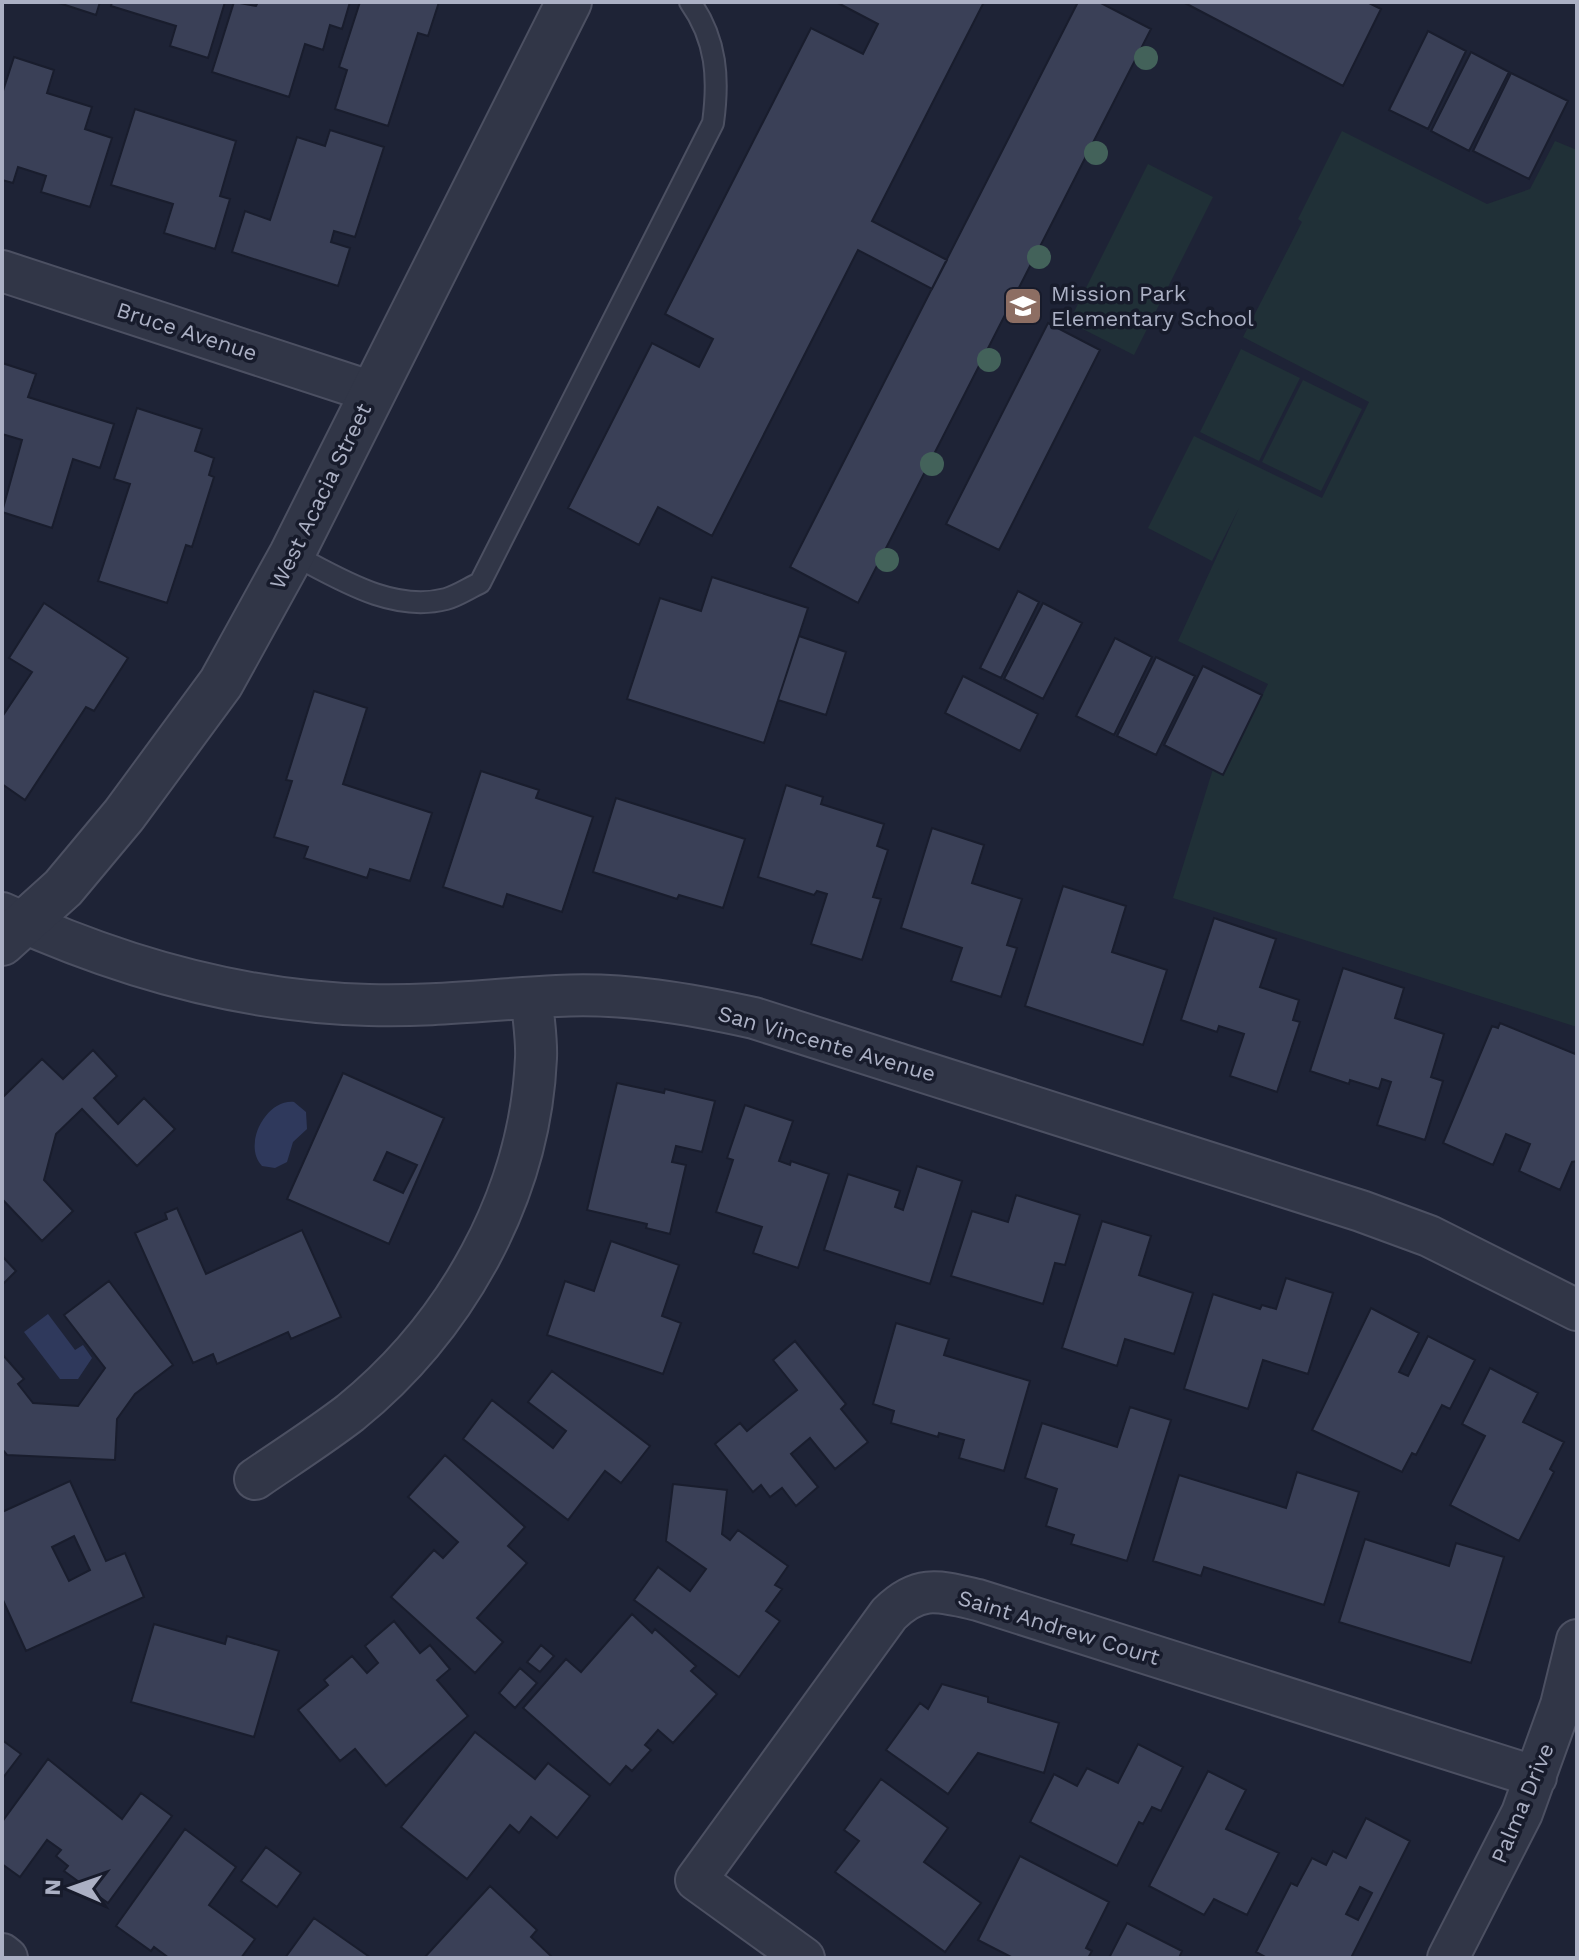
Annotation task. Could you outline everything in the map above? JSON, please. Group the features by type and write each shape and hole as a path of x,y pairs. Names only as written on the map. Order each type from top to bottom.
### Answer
{"street":[{"name":"West Acacia Street","path":"9,926 63,888 173,752 221,683 292,554 569,2"},
{"name":"Bruce Avenue","path":"2,271 372,392"},
{"name":"San Vincente Avenue","path":"9,926 154,970 283,999 370,1005 532,998 640,999 693,1005 767,1022 1361,1211 1429,1236 1577,1310"},
{"path":"255,1479 350,1412 405,1361 460,1296 502,1209 519,1162 536,1057 532,998"},
{"name":"Saint Andrew Court","path":"804,1958 696,1880 889,1614 916,1593 950,1594 978,1600 1536,1777"},
{"name":"Palma Drive","path":"1448,1958 1522,1813 1561,1705 1577,1640"},
{"path":"2,1954 7,1958"}],"lane":[{"path":"292,554 391,599 418,602 446,599 480,583 713,123 718,87 714,54 702,18 690,2"}],"shaded area":[{"path":"1342,131 1487,204 1530,189 1555,141 1577,150 1577,1027 1173,898 1213,769 1224,774 1268,684 1178,641 1239,508 1212,561 1148,528 1194,436 1322,498 1369,402 1243,337 1302,222 1298,219"},
{"path":"1148,164 1213,197 1134,355 1069,322"},
{"path":"1241,349 1300,378 1259,461 1200,432"},
{"path":"1303,380 1362,409 1321,491 1262,462"}],"water":[{"path":"294,1102 306,1112 307,1129 293,1142 287,1162 275,1168 262,1166 256,1157 255,1147 260,1125 274,1108"},
{"path":"48,1314 75,1350 83,1345 92,1358 78,1379 60,1379 24,1332"}],"building":[{"path":"56,2 100,2 96,15"},
{"path":"112,2 225,2 208,58 170,46 176,26 111,6"},
{"path":"234,2 256,6 258,2 350,2 342,29 330,25 323,50 305,44 289,97 212,72"},
{"path":"360,2 439,2 428,36 418,33 388,126 335,109 347,70 339,67"},
{"path":"836,2 984,2 872,221 947,260 932,289 858,250 712,536 658,507 639,545 568,508 652,343 699,367 713,339 665,314 811,28 863,54 878,24"},
{"path":"1078,2 1099,2 1151,29 858,603 790,567"},
{"path":"1183,2 1367,2 1381,9 1343,86"},
{"path":"1428,31 1466,51 1428,129 1389,110"},
{"path":"1471,52 1509,72 1469,151 1431,131"},
{"path":"14,57 54,70 47,93 92,107 85,129 112,138 90,207 41,192 46,176 18,167 13,183 2,180 2,94"},
{"path":"1511,73 1568,101 1529,179 1473,151"},
{"path":"135,109 236,141 220,196 230,199 215,249 164,233 173,204 111,185"},
{"path":"330,130 384,147 355,237 334,231 331,242 350,248 338,286 232,252 245,211 270,220 297,137 325,146"},
{"path":"1048,323 1100,350 999,550 946,524"},
{"path":"2,363 36,374 28,397 114,424 100,468 73,459 52,528 2,512 22,440 2,434"},
{"path":"137,408 202,429 195,451 214,458 209,475 214,477 192,547 186,545 167,603 98,581 130,484 114,479"},
{"path":"712,577 808,608 764,743 627,699 660,598 701,611"},
{"path":"1018,591 1039,602 1001,678 980,668"},
{"path":"44,603 128,658 94,711 86,707 25,800 2,784 2,717 32,672 9,658"},
{"path":"1043,603 1082,623 1043,699 1004,679"},
{"path":"799,636 846,652 826,715 778,700"},
{"path":"1115,638 1152,657 1114,735 1076,716"},
{"path":"1156,657 1195,676 1156,755 1117,736"},
{"path":"1203,666 1262,695 1223,775 1164,745"},
{"path":"963,676 1038,714 1020,751 945,713"},
{"path":"314,691 367,708 343,784 432,813 410,881 370,869 367,878 304,858 308,847 274,837 292,781 286,780"},
{"path":"481,771 539,790 536,798 593,817 562,912 507,894 503,907 443,887"},
{"path":"786,785 823,797 821,804 884,824 877,846 888,850 873,897 881,899 862,960 811,944 827,894 817,891 814,895 758,877"},
{"path":"616,798 745,839 723,908 679,895 677,899 593,872"},
{"path":"932,828 984,845 972,883 1022,899 1007,945 1017,948 1001,997 951,981 962,948 901,928"},
{"path":"1063,886 1126,906 1112,952 1167,970 1143,1045 1025,1006"},
{"path":"1214,918 1276,939 1260,987 1299,1000 1293,1020 1300,1022 1277,1092 1230,1076 1244,1034 1219,1026 1217,1032 1181,1020"},
{"path":"1343,968 1404,988 1395,1018 1444,1034 1431,1077 1443,1081 1425,1140 1377,1125 1391,1082 1382,1079 1379,1089 1350,1080 1349,1084 1310,1071"},
{"path":"1500,1023 1575,1054 1577,1049 1577,1161 1572,1162 1560,1190 1519,1171 1530,1144 1506,1134 1493,1165 1443,1143 1492,1026 1498,1028"},
{"path":"93,1050 117,1076 94,1098 118,1124 144,1098 175,1129 137,1166 82,1109 56,1134 44,1180 73,1211 42,1241 2,1199 2,1098 42,1059 63,1079"},
{"path":"343,1073 444,1118 389,1244 287,1199","holes":["387,1152 417,1165 403,1193 374,1180"]},
{"path":"617,1083 664,1093 665,1089 715,1101 702,1152 676,1146 672,1162 686,1165 670,1234 646,1228 647,1224 587,1210"},
{"path":"745,1105 793,1121 779,1161 790,1165 791,1161 829,1174 798,1268 753,1253 762,1227 716,1212 733,1160 727,1158"},
{"path":"917,1166 962,1181 930,1284 824,1250 848,1174 900,1191 895,1207 903,1210"},
{"path":"1016,1195 1080,1215 1065,1265 1055,1263 1043,1304 951,1276 972,1211 1008,1222"},
{"path":"177,1208 206,1274 302,1230 341,1317 291,1339 288,1332 217,1364 213,1354 193,1363 135,1233 167,1219 165,1213"},
{"path":"1102,1221 1151,1236 1139,1275 1193,1293 1174,1354 1125,1339 1117,1366 1062,1348"},
{"path":"611,1241 679,1265 662,1316 681,1323 663,1374 547,1335 565,1281 594,1291"},
{"path":"2,1256 16,1271 2,1285"},
{"path":"1286,1278 1333,1293 1308,1374 1263,1360 1248,1409 1184,1389 1213,1294 1260,1309 1262,1305 1276,1309"},
{"path":"109,1281 173,1365 135,1394 117,1419 115,1460 7,1455 2,1449 2,1354 24,1379 18,1384 33,1403 78,1406 105,1368 64,1315"},
{"path":"1371,1308 1419,1333 1399,1372 1408,1376 1428,1336 1475,1360 1450,1409 1442,1405 1416,1455 1412,1453 1402,1472 1312,1430"},
{"path":"896,1323 949,1339 944,1355 1030,1381 1004,1471 959,1458 964,1440 939,1433 938,1437 891,1423 894,1411 873,1404"},
{"path":"795,1341 846,1404 841,1409 868,1442 835,1469 810,1438 791,1454 818,1487 796,1506 782,1488 770,1497 761,1485 753,1492 715,1444 740,1423 747,1431 797,1390 773,1360"},
{"path":"1490,1368 1538,1393 1523,1422 1564,1442 1550,1469 1554,1472 1519,1541 1450,1505 1485,1436 1462,1424"},
{"path":"552,1371 650,1446 621,1483 605,1471 568,1520 463,1439 492,1400 553,1448 566,1431 528,1402"},
{"path":"1130,1407 1171,1420 1127,1561 1071,1544 1074,1535 1046,1526 1057,1489 1025,1478 1042,1423 1117,1447"},
{"path":"445,1455 525,1527 508,1546 527,1563 477,1618 503,1642 475,1673 391,1597 434,1550 443,1558 458,1542 408,1497"},
{"path":"1297,1472 1359,1492 1324,1605 1204,1567 1201,1576 1153,1561 1179,1475 1286,1508"},
{"path":"70,1481 106,1561 125,1553 144,1597 26,1651 2,1598 2,1512","holes":["74,1536 90,1570 69,1581 52,1547"]},
{"path":"673,1484 727,1490 722,1534 730,1540 738,1530 788,1566 775,1585 782,1589 766,1611 780,1621 739,1677 634,1600 658,1567 690,1591 706,1569 666,1541"},
{"path":"1365,1539 1449,1566 1456,1543 1504,1557 1471,1663 1339,1622"},
{"path":"632,1614 652,1633 655,1629 696,1666 691,1671 717,1694 673,1743 658,1730 645,1745 651,1750 632,1771 626,1766 610,1785 523,1708 566,1659 581,1672"},
{"path":"394,1621 420,1653 430,1645 450,1669 437,1680 468,1716 386,1786 355,1749 340,1761 298,1710 328,1685 324,1680 352,1656 367,1673 378,1663 365,1646"},
{"path":"154,1624 225,1644 227,1636 279,1651 254,1737 131,1702"},
{"path":"541,1645 554,1656 540,1672 527,1662"},
{"path":"520,1668 537,1683 515,1708 499,1693"},
{"path":"942,1684 988,1697 988,1702 1059,1723 1044,1773 978,1753 948,1794 886,1750 920,1703 928,1709"},
{"path":"475,1732 535,1779 548,1763 590,1796 557,1838 531,1817 519,1833 510,1825 467,1879 401,1827"},
{"path":"2,1740 21,1754 2,1779"},
{"path":"1138,1744 1183,1767 1161,1811 1152,1807 1143,1824 1139,1822 1117,1866 1030,1822 1054,1774 1077,1786 1087,1768 1118,1783"},
{"path":"48,1759 122,1819 141,1793 172,1816 108,1903 64,1871 68,1866 56,1856 61,1850 47,1840 20,1877 2,1864 2,1822"},
{"path":"1208,1771 1246,1790 1226,1829 1279,1853 1247,1915 1214,1899 1204,1915 1149,1886"},
{"path":"881,1779 948,1828 924,1862 981,1903 945,1952 835,1872 859,1841 844,1830"},
{"path":"1366,1818 1410,1841 1351,1958 1267,1958 1256,1952 1291,1883 1297,1886 1312,1858 1326,1865 1333,1851 1346,1858","holes":["1360,1887 1372,1893 1358,1920 1346,1914"]},
{"path":"185,1829 236,1867 209,1905 255,1939 241,1958 169,1958 154,1947 151,1951 116,1926"},
{"path":"266,1847 301,1873 277,1907 241,1881"},
{"path":"1020,1856 1109,1902 1086,1948 1092,1951 1088,1958 1013,1958 978,1940"},
{"path":"490,1886 537,1930 531,1937 553,1958 424,1958"},
{"path":"314,1918 371,1958 285,1958"},
{"path":"1127,1923 1182,1951 1179,1958 1109,1958"}],"place":[{"name":"Mission Park Elementary School","path":"1023,306"}]}
